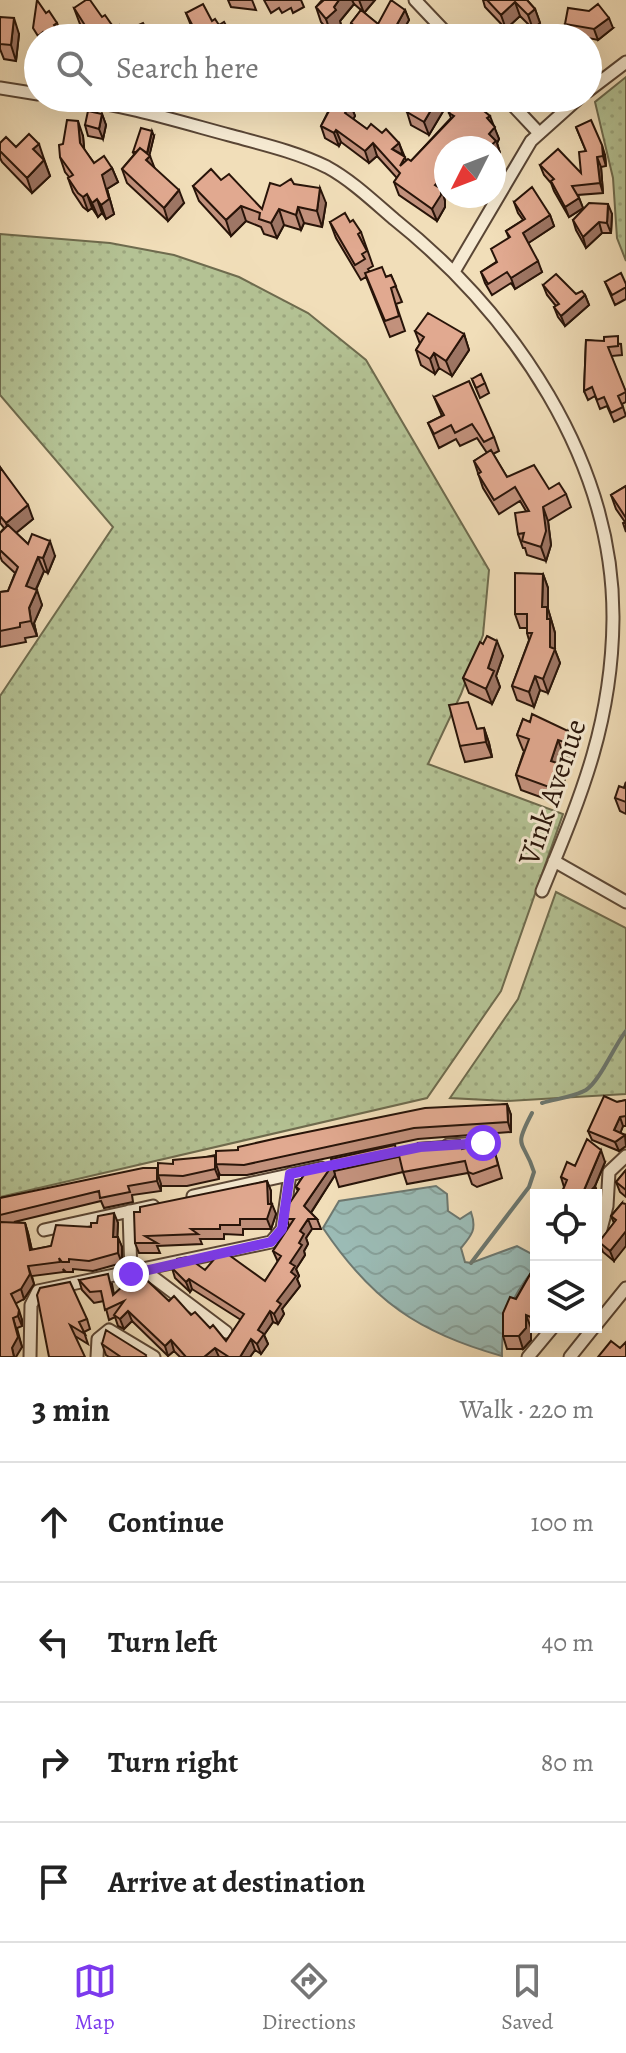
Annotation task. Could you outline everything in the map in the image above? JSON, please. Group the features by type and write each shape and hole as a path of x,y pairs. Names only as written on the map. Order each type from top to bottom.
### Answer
{"street":[{"path":"423,2 440,24"},
{"path":"602,80 626,62"},
{"path":"0,88 24,92"},
{"name":"Vink Avenue","path":"144,112 328,168 455,270 517,345 578,454 598,514 613,616 602,730 542,891"},
{"path":"519,112 538,132"},
{"path":"455,270 538,132 562,112"},
{"path":"554,861 626,902"},
{"path":"432,1146 483,1143"},
{"path":"602,1225 607,1206 609,1172 626,1156"},
{"path":"44,1230 333,1165"},
{"path":"30,1357 31,1305 38,1291 131,1274 271,1242 282,1229 290,1174"},
{"path":"129,1211 131,1274"},
{"path":"145,1271 226,1332"},
{"path":"602,1317 626,1288"},
{"path":"97,1357 98,1339 109,1330 154,1357"},
{"path":"528,1357 548,1333"},
{"path":"570,1357 589,1333"}],"green space":[{"path":"626,77 626,261 617,238 613,178 597,112 602,112 602,96"},
{"path":"0,234 110,243 174,255 239,277 308,313 366,360 489,570 483,635 461,694 428,764 563,814 501,991 427,1098 0,1197 0,696 113,527 0,395"},
{"path":"556,892 626,928 626,1094 506,1101 450,1098 518,999"}],"water":[{"path":"436,1186 447,1194 448,1211 460,1219 471,1212 474,1223 472,1232 461,1248 465,1262 471,1263 517,1246 530,1253 530,1274 513,1300 506,1320 502,1356 446,1337 422,1325 379,1295 341,1254 323,1228 339,1201"}],"building":[{"path":"37,0 57,23 34,24"},
{"path":"90,0 111,24 84,24 74,8"},
{"path":"324,0 339,0 334,7 336,10 326,19 316,7"},
{"path":"391,0 405,10 397,24 378,24"},
{"path":"487,0 527,0 535,9 528,15 515,2 501,15"},
{"path":"203,4 212,21 215,19 218,24 192,24 186,13"},
{"path":"598,4 609,18 601,24 565,24 568,8 589,11"},
{"path":"361,10 378,24 351,23"},
{"path":"0,17 14,18 11,45 0,44"},
{"path":"88,112 102,114 99,129 85,125"},
{"path":"328,112 346,112 367,129 371,124 382,133 386,129 399,143 392,149 405,157 400,166 408,159 411,161 434,137 432,209 394,182 400,173 373,143 365,151 336,130 334,133 321,126"},
{"path":"407,112 430,112 424,122"},
{"path":"450,112 485,112 495,127 489,134 491,136 435,136 454,116"},
{"path":"67,120 78,121 80,143 94,163 104,156 112,168 102,175 109,199 101,205 97,199 92,203 87,194 83,197 78,193 68,178 73,175 60,157 59,145 63,144"},
{"path":"591,120 602,145 603,156 597,157 600,183 572,186 579,198 565,207 551,181 554,179 540,165 558,149 581,173 579,152 586,151 576,127"},
{"path":"141,128 152,131 147,153 140,148 133,152"},
{"path":"29,134 39,144 33,149 44,160 27,178 0,151 0,143 6,137 16,147"},
{"path":"140,148 150,156 146,160 179,190 164,208 122,169"},
{"path":"211,169 221,180 229,174 262,209 270,183 280,186 291,179 294,184 320,188 317,211 298,207 296,215 279,209 271,223 259,219 260,213 241,206 226,220 193,186"},
{"path":"532,187 550,215 523,233 538,261 511,278 507,272 488,284 481,272 497,262 491,249 510,237 506,231 525,219 514,202"},
{"path":"589,203 608,204 607,223 599,222 583,237 573,220"},
{"path":"345,213 361,232 358,234 367,251 362,254 365,259 355,265 330,222"},
{"path":"382,267 386,277 391,275 396,286 391,288 399,316 385,321 365,273"},
{"path":"621,273 626,287 612,295 605,282"},
{"path":"556,274 576,294 582,291 585,295 561,316 554,307 559,304 543,285"},
{"path":"428,313 464,334 446,361 434,353 430,359 416,350 424,337 415,331"},
{"path":"618,336 618,346 608,347 626,392 618,396 623,407 611,413 604,397 597,400 592,387 584,391 586,340 604,341 604,337"},
{"path":"481,374 485,383 476,388 472,379"},
{"path":"469,381 494,437 484,442 472,424 455,433 451,425 434,434 428,423 444,415 434,397"},
{"path":"491,450 507,477 534,465 549,489 559,483 566,494 543,507 546,531 541,547 522,541 524,533 518,534 515,513 529,511 515,487 494,500 478,474 481,472 474,461"},
{"path":"0,467 28,505 6,523 0,516"},
{"path":"626,486 626,518 611,495"},
{"path":"8,525 28,544 32,534 50,541 43,558 38,557 26,586 37,590 29,608 31,621 0,631 0,592 8,591 18,567 0,550 0,533"},
{"path":"515,573 543,574 542,607 547,607 550,647 555,649 543,679 535,676 529,692 512,686 532,633 527,633 527,614 515,614"},
{"path":"487,636 497,641 488,668 494,671 486,689 463,678 480,642 483,644"},
{"path":"468,702 477,729 484,728 486,742 460,746 449,705"},
{"path":"532,714 568,731 564,742 558,740 551,761 560,764 549,787 516,775 529,739 517,735 523,719 530,722"},
{"path":"626,782 626,802 615,798 619,786 624,788"},
{"path":"604,1096 617,1102 626,1100 626,1116 620,1117 614,1130 625,1135 615,1142 588,1131"},
{"path":"507,1104 508,1122 414,1128 244,1165 216,1164 216,1151 238,1150 238,1147 278,1138 425,1108"},
{"path":"587,1139 601,1150 585,1189 563,1189 567,1180 561,1177 567,1162 575,1166"},
{"path":"460,1140 462,1149 474,1146 476,1153 494,1149 498,1165 473,1174 468,1172 465,1161 403,1172 398,1151 419,1146 418,1143"},
{"path":"395,1145 398,1157 334,1171 331,1159"},
{"path":"215,1156 215,1169 183,1176 158,1175 158,1163 173,1164 173,1160"},
{"path":"333,1164 304,1206 317,1219 308,1219 300,1231 304,1234 299,1243 302,1245 290,1263 295,1266 291,1272 296,1276 277,1301 281,1304 274,1314 270,1311 258,1330 264,1334 257,1344 251,1339 240,1357 229,1357 215,1348 204,1357 186,1357 171,1340 165,1346 128,1311 120,1319 114,1315 124,1301 105,1310 101,1291 90,1292 79,1280 108,1274 113,1295 138,1272 169,1301 174,1296 191,1315 195,1312 210,1328 213,1325 226,1341 244,1314 189,1279 186,1282 172,1268 177,1259 187,1257 205,1270 222,1250 265,1281 281,1256 273,1251 294,1219 287,1219 289,1204 299,1189 296,1187 308,1169"},
{"path":"143,1168 157,1168 157,1181 128,1186 130,1192 100,1198 99,1191 0,1215 0,1198"},
{"path":"626,1170 626,1190 616,1182"},
{"path":"267,1181 268,1204 272,1204 267,1219 240,1219 240,1225 220,1225 220,1229 191,1229 198,1234 145,1236 157,1243 135,1243 134,1212 140,1212 140,1207"},
{"path":"622,1203 626,1204 626,1231 610,1251 602,1244 602,1238 616,1220 611,1216"},
{"path":"114,1213 113,1237 118,1237 118,1253 89,1261 69,1259 69,1262 62,1262 59,1258 60,1262 28,1266 30,1274 21,1289 11,1294 19,1310 18,1316 13,1318 18,1337 12,1348 14,1357 0,1357 0,1222 25,1223 30,1250 51,1246 56,1225 91,1227 91,1223 97,1223 98,1216"},
{"path":"530,1274 530,1317 526,1315 526,1328 519,1336 503,1336 503,1313 510,1297 516,1299"},
{"path":"70,1282 87,1319 79,1322 85,1334 70,1325 85,1357 49,1357 37,1295 40,1288"},
{"path":"106,1330 145,1357 121,1357 102,1344"},
{"path":"611,1341 620,1348 626,1342 626,1357 598,1357"}],"waterway":[{"path":"542,1103 586,1090 626,1031"},
{"path":"471,1263 529,1187 534,1172 521,1140 532,1113"}],"route":[{"path":"131,1274 271,1242 282,1229 290,1174 420,1147 483,1143"}]}
